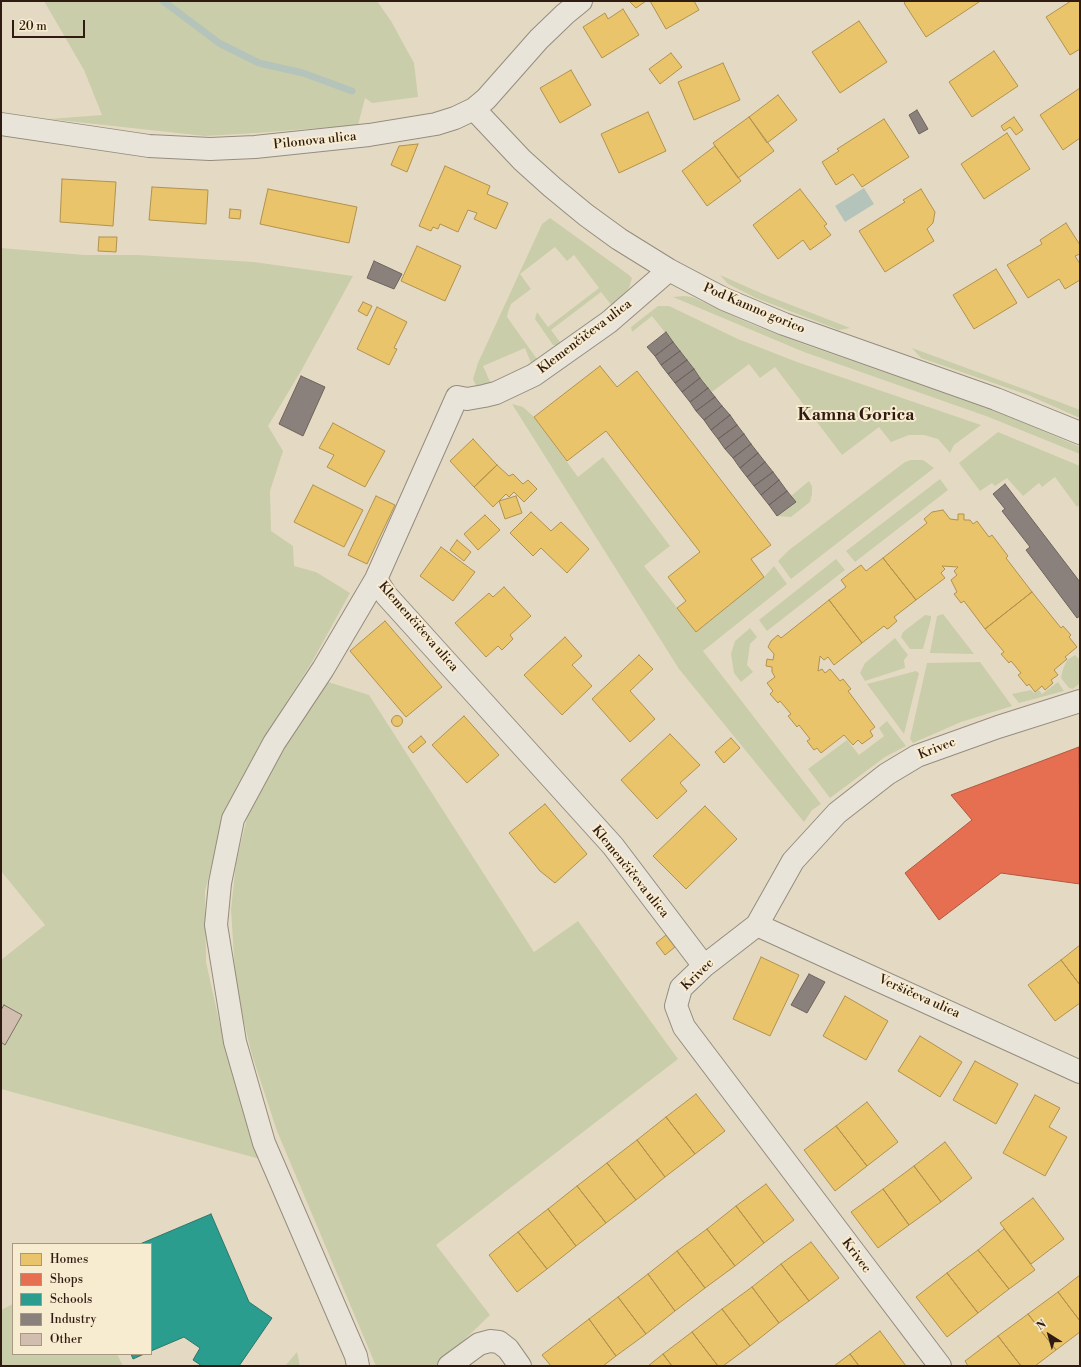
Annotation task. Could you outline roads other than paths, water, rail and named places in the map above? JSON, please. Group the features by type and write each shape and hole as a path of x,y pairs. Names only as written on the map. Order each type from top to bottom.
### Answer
{"street":[{"name":"Pilonova ulica","path":"1,124 149,146 210,149 255,147 369,136 436,124 455,118 474,109 486,99 539,39 581,1"},
{"name":"Pod Kamno gorico","path":"474,109 517,155 552,187 619,239 724,300 784,324 996,398 1055,421 1080,433"},
{"name":"Klemenčičeva ulica","path":"670,270 609,322 534,375 484,396 467,399 457,397 376,579 386,595 613,846 704,966"},
{"path":"358,1366 353,1349 264,1143 235,1042 216,925 220,883 233,819 274,743 323,669 376,579"},
{"name":"Krivec","path":"940,1366 684,1027 676,1006 681,988 704,966 757,925 793,861 837,813 887,774 917,756 998,727 1080,701"},
{"name":"Veršičeva ulica","path":"757,925 1080,1072"},
{"path":"449,1366 479,1344 490,1341 499,1342 508,1349 520,1366"}],"waterway":[{"path":"163,1 219,43 259,63 303,73 352,91"}],"district":[{"name":"Kamna Gorica","path":"856,416"}]}
